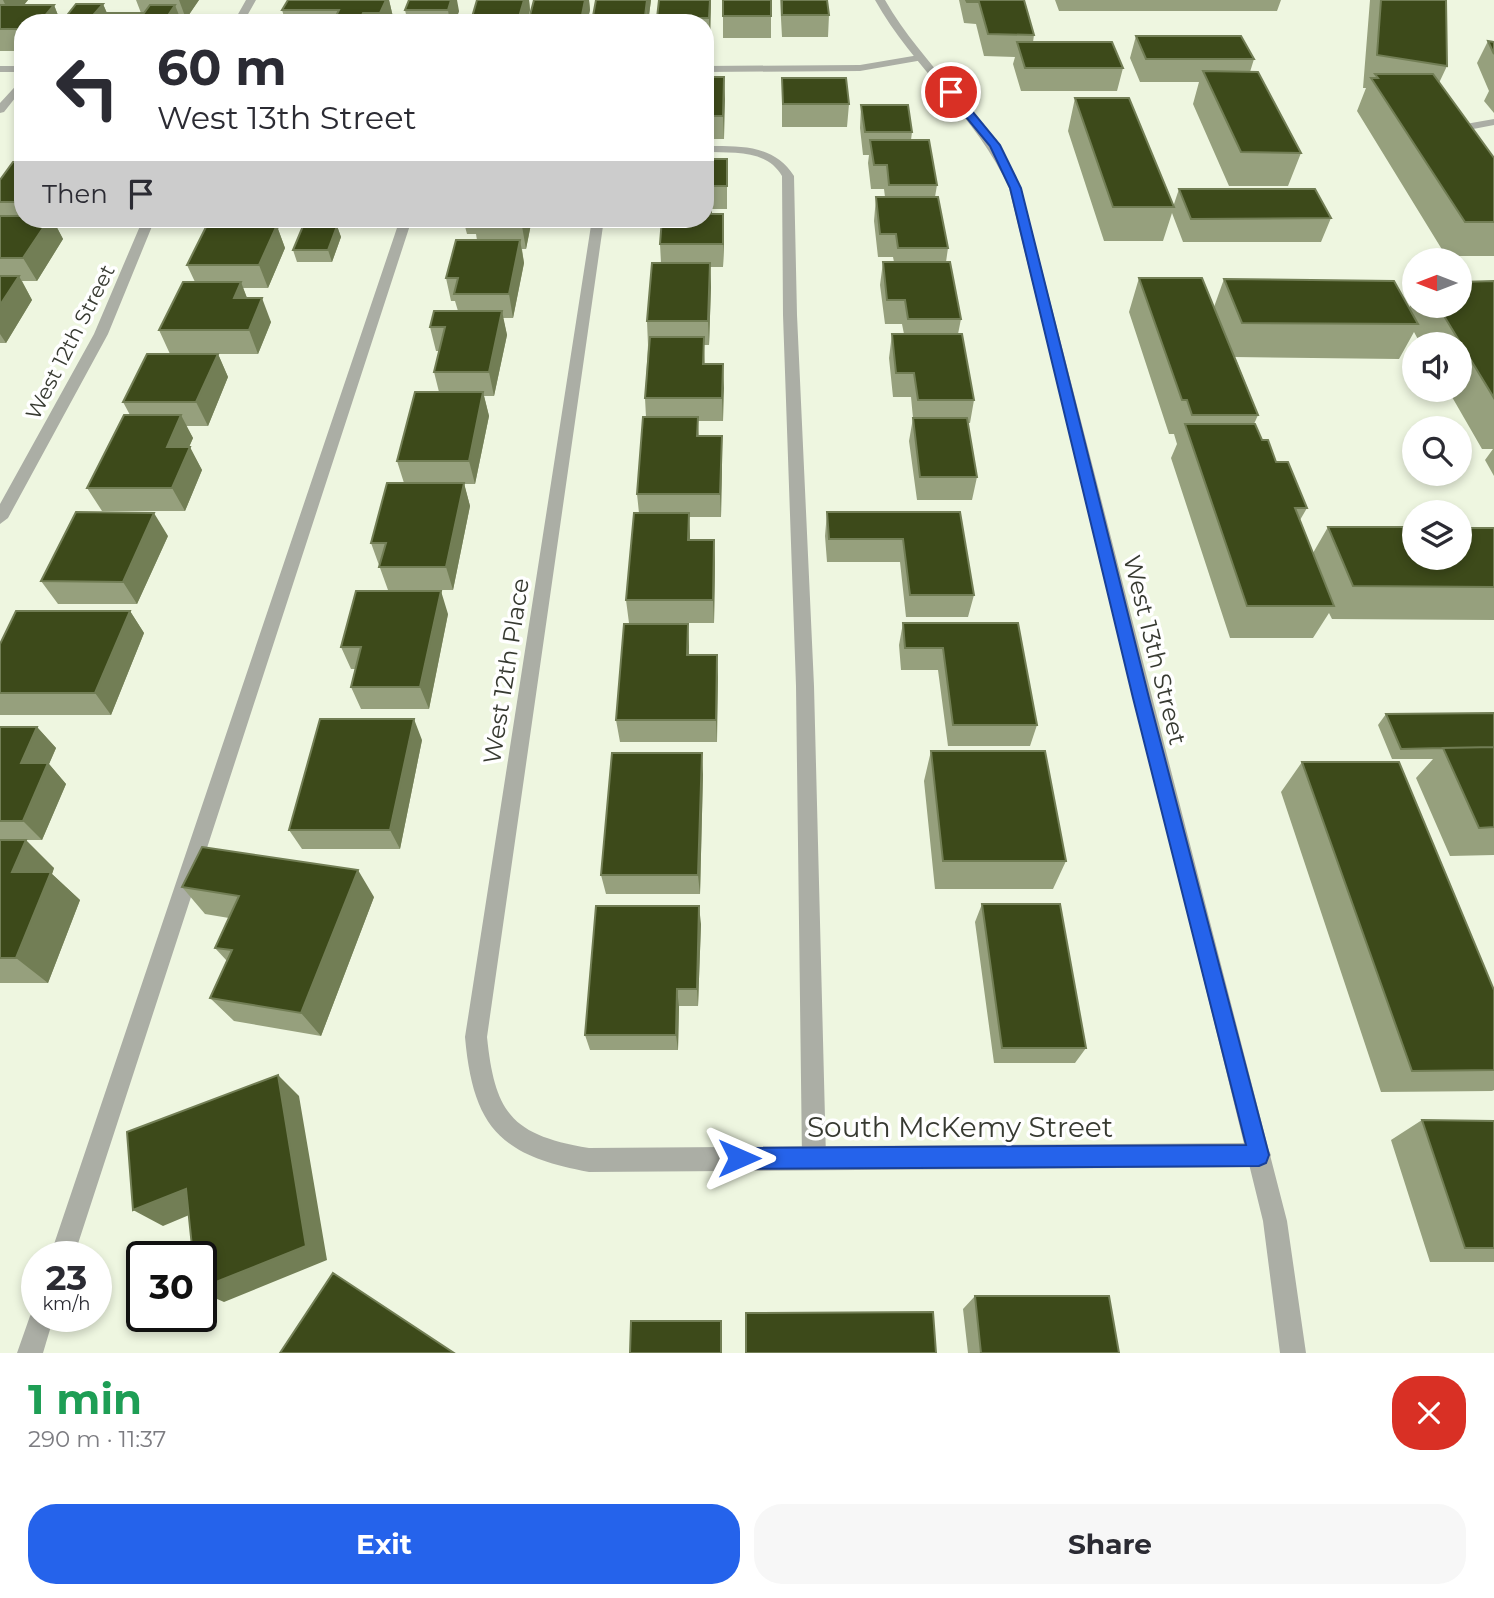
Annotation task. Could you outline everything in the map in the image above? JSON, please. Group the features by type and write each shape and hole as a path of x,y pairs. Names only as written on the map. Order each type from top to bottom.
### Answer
{"street":[{"name":"West 13th Street","path":"880,0 899,34 985,130 1003,159 1015,188 1141,698 1275,1221 1293,1353"},
{"path":"714,69 844,69 919,58"},
{"path":"0,110 14,92"},
{"path":"1472,152 1461,134 1464,127 1494,122"},
{"path":"714,149 751,151 769,155 784,165 789,176 790,315 805,687 814,1158"},
{"name":"West 12th Street","path":"0,517 109,322 131,274 146,228"},
{"path":"67,1241 403,228"},
{"name":"West 12th Place","path":"502,1126 486,1098 477,1067 476,1037 597,228"},
{"name":"South McKemy Street","path":"502,1126 526,1144 558,1156 589,1160 1259,1155"},
{"path":"30,1353 37,1332"}],"building":[{"path":"288,0 386,0 380,13 337,14 339,10 282,10"},
{"path":"409,0 451,0 448,10 405,10"},
{"path":"477,0 524,0 520,14 473,14"},
{"path":"534,0 585,0 582,14 530,14"},
{"path":"596,0 647,0 645,14 593,14"},
{"path":"659,0 710,0 709,14 657,14"},
{"path":"723,0 771,0 771,16 723,16"},
{"path":"782,0 827,0 829,15 782,15"},
{"path":"966,0 1024,0 1034,35 988,34 979,2"},
{"path":"1381,0 1446,0 1447,66 1377,55"},
{"path":"76,4 103,4 95,13 144,13 150,5 175,5 169,14 68,14"},
{"path":"0,5 54,5 46,14 14,14 14,29 0,29"},
{"path":"1136,36 1241,36 1254,59 1146,59"},
{"path":"1488,41 1494,42 1494,54"},
{"path":"1017,42 1112,42 1123,68 1025,68"},
{"path":"1203,71 1258,72 1301,153 1241,152"},
{"path":"1375,74 1433,74 1494,158 1494,222 1465,222 1371,78 1378,78"},
{"path":"714,77 724,77 723,116 714,116"},
{"path":"782,78 846,78 849,104 783,104"},
{"path":"1075,98 1129,98 1174,207 1113,207"},
{"path":"861,105 908,105 912,132 865,132"},
{"path":"870,140 929,140 937,185 889,185 887,165 874,165"},
{"path":"714,159 727,159 727,186 714,186"},
{"path":"14,162 14,202 0,202 0,180"},
{"path":"1179,189 1315,189 1331,218 1191,219"},
{"path":"876,197 938,197 948,248 898,248 896,234 880,234"},
{"path":"714,214 723,214 723,244 660,244 661,228 714,228"},
{"path":"0,216 14,216 14,228 43,228 23,258 0,258"},
{"path":"206,228 276,228 259,265 187,265"},
{"path":"302,228 336,228 328,250 293,250"},
{"path":"456,240 520,240 509,294 454,294 458,278 446,278"},
{"path":"883,262 950,262 961,319 908,319 905,300 887,300"},
{"path":"652,263 710,263 708,321 647,321"},
{"path":"0,276 19,276 0,305"},
{"path":"1139,278 1202,278 1258,415 1192,415 1187,400 1182,400"},
{"path":"1224,279 1394,281 1402,295 1402,318 1415,318 1418,324 1242,323"},
{"path":"1494,281 1494,398 1472,362 1472,332 1454,332 1445,318 1472,318 1472,282"},
{"path":"183,282 241,282 234,298 262,298 249,330 159,330"},
{"path":"434,311 502,311 489,372 434,372 445,327 430,327"},
{"path":"892,334 962,334 974,400 918,400 914,373 896,373"},
{"path":"650,337 704,337 703,364 723,364 722,398 645,398"},
{"path":"147,354 218,354 196,402 123,402"},
{"path":"415,392 483,392 469,461 397,461"},
{"path":"124,415 181,415 167,447 190,447 172,488 87,488"},
{"path":"643,417 698,417 697,436 722,436 720,494 637,494"},
{"path":"913,418 967,418 977,477 920,477"},
{"path":"1185,424 1255,424 1262,440 1268,440 1276,462 1288,462 1307,508 1295,508 1334,606 1247,606"},
{"path":"387,483 464,483 446,567 379,567 386,543 371,543"},
{"path":"76,512 154,513 123,582 41,581"},
{"path":"827,512 960,512 974,595 910,595 903,539 829,539"},
{"path":"634,513 689,513 688,540 714,540 713,600 626,600"},
{"path":"1328,527 1402,527 1402,570 1472,570 1472,528 1494,528 1494,587 1353,586"},
{"path":"356,591 441,591 420,687 351,687 361,647 341,647"},
{"path":"16,611 130,611 95,693 0,693 0,644"},
{"path":"903,623 1018,623 1037,725 953,725 943,648 905,648"},
{"path":"624,624 688,624 687,655 717,655 716,720 616,720"},
{"path":"1494,713 1494,747 1401,749 1386,714"},
{"path":"320,719 414,719 390,830 289,830"},
{"path":"0,727 37,727 21,763 48,763 23,821 0,821"},
{"path":"1494,747 1494,827 1479,828 1443,748"},
{"path":"931,751 1045,751 1066,861 943,861"},
{"path":"612,753 702,753 698,875 601,875"},
{"path":"1302,762 1399,762 1494,990 1494,1070 1412,1071"},
{"path":"0,840 26,840 12,872 51,872 16,958 0,958"},
{"path":"202,847 358,870 301,1013 210,998 232,950 215,948 239,896 182,887"},
{"path":"982,904 1060,904 1086,1048 1002,1048"},
{"path":"596,906 699,906 697,989 677,989 676,1035 585,1035"},
{"path":"278,1075 306,1246 217,1282 217,1241 191,1241 186,1189 133,1210 127,1132"},
{"path":"1422,1120 1494,1121 1494,1248 1465,1248"},
{"path":"333,1273 454,1353 280,1353"},
{"path":"975,1296 1109,1296 1119,1353 981,1353"},
{"path":"933,1312 936,1353 746,1353 746,1313"},
{"path":"631,1321 721,1321 721,1353 630,1353"}],"route":[{"path":"739,1158 1259,1155 1141,698 1015,188 995,145 969,110 951,92"}]}
